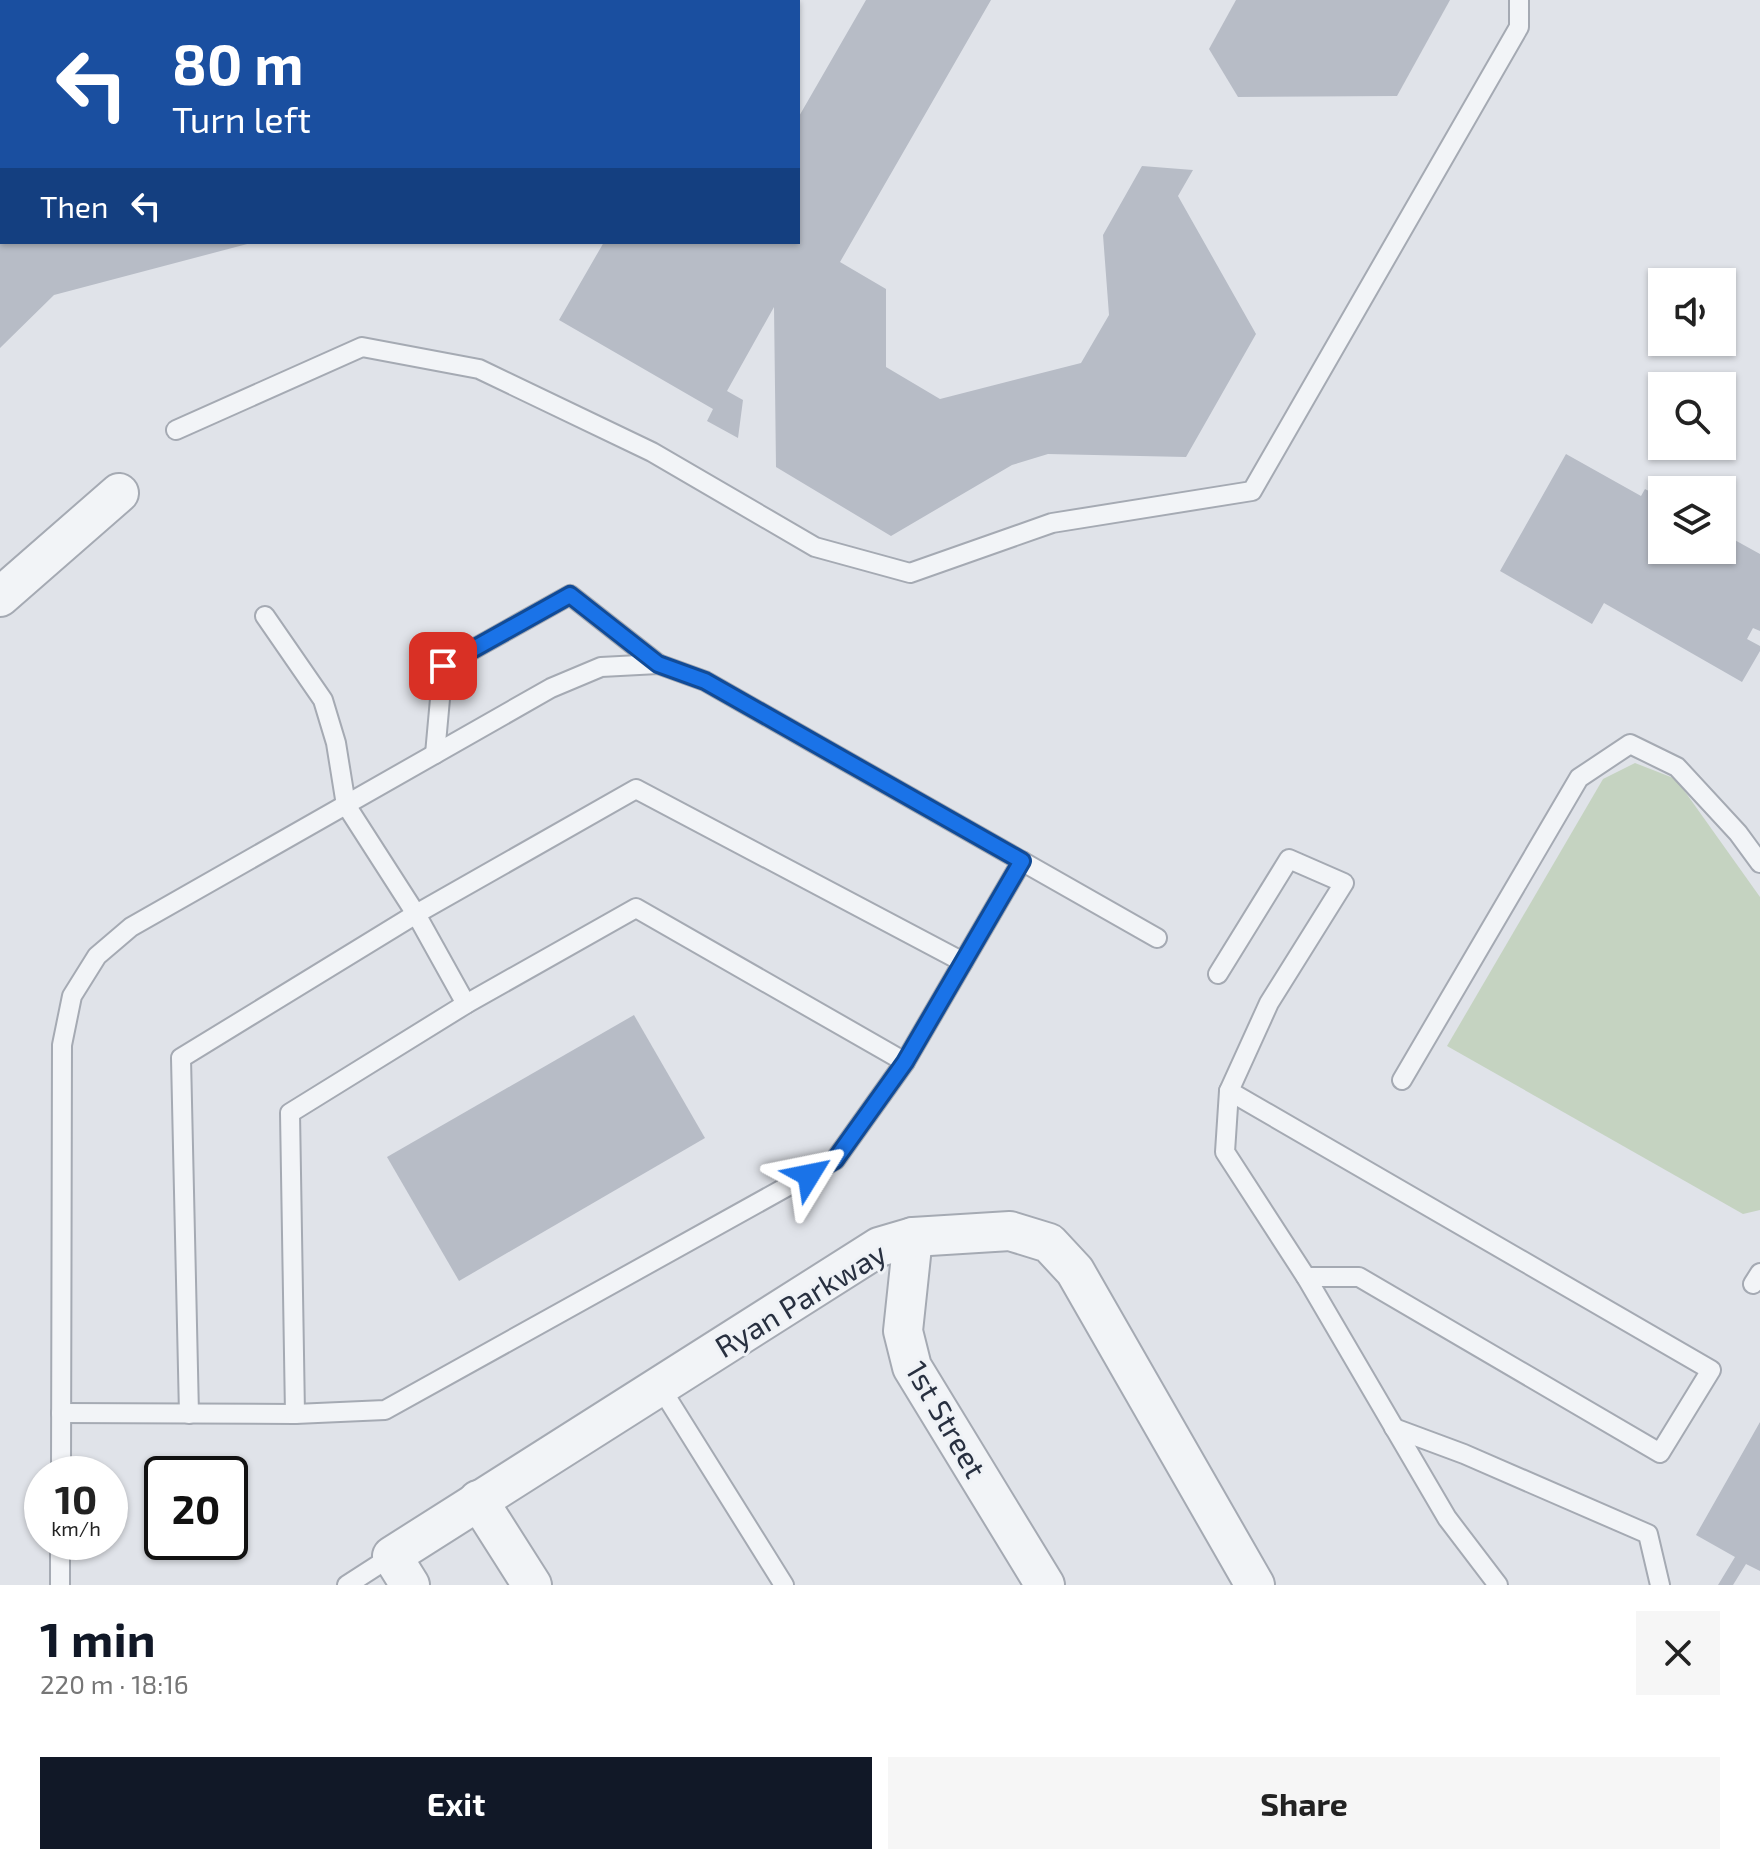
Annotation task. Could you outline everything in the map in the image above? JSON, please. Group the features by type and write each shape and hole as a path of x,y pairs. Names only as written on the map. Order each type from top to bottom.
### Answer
{"street":[{"path":"0,597 119,493"},
{"name":"Ryan Parkway","path":"401,1570 478,1500 879,1247 913,1237 1010,1231 1049,1243 1075,1271 1255,1585"},
{"name":"1st Street","path":"913,1237 903,1331 912,1367 1045,1585"},
{"path":"478,1500 532,1585"}],"lane":[{"path":"176,430 362,347 479,369 652,452 815,547 910,573 1052,523 1252,491 1519,27 1519,0"},
{"path":"435,754 443,666 570,595 658,664 705,681 1157,938"},
{"path":"265,616 323,700 336,743 346,805 416,914 466,1004"},
{"path":"61,1456 62,1045 72,996 97,956 131,927 551,688 601,667 658,664"},
{"path":"1402,1080 1579,778 1630,744 1677,767 1738,833 1760,863"},
{"path":"189,1414 181,1058 416,914 636,789 963,962"},
{"path":"1218,974 1289,859 1344,883 1269,1003 1229,1091 1225,1152 1306,1277 1447,1518 1498,1585"},
{"path":"61,1413 295,1414 385,1410 835,1160 905,1062 1022,861"},
{"path":"295,1414 290,1113 466,1004 636,908 905,1062"},
{"path":"1229,1091 1711,1370 1660,1453 1359,1277 1306,1277"},
{"path":"659,1385 784,1585"},
{"path":"1394,1428 1464,1454 1648,1534 1660,1585"},
{"path":"60,1560 60,1585"},
{"path":"347,1585 401,1570"}],"green space":[{"path":"1635,763 1676,779 1760,897 1760,1210 1743,1214 1447,1046 1603,779"}],"building":[{"path":"866,0 991,0 840,262 886,289 886,367 940,399 1081,363 1109,315 1103,235 1142,166 1193,170 1178,196 1256,334 1186,457 1048,454 1012,465 891,536 776,467 774,307 727,391 743,400 738,438 707,421 713,409 559,320 603,244 800,244 800,115"},
{"path":"1236,0 1450,0 1397,96 1238,97 1209,49"},
{"path":"0,244 247,244 54,295 0,348"},
{"path":"1566,454 1641,496 1645,489 1648,491 1648,564 1736,564 1736,541 1760,554 1760,631 1753,628 1747,639 1760,646 1760,651 1742,682 1604,603 1592,624 1500,571"},
{"path":"634,1015 705,1138 459,1281 387,1157"},
{"path":"1760,1422 1760,1571 1746,1564 1733,1585 1718,1585 1735,1557 1696,1535"}],"route":[{"path":"443,666 570,595 658,664 705,681 1022,861 905,1062 835,1160 809,1175"}]}
